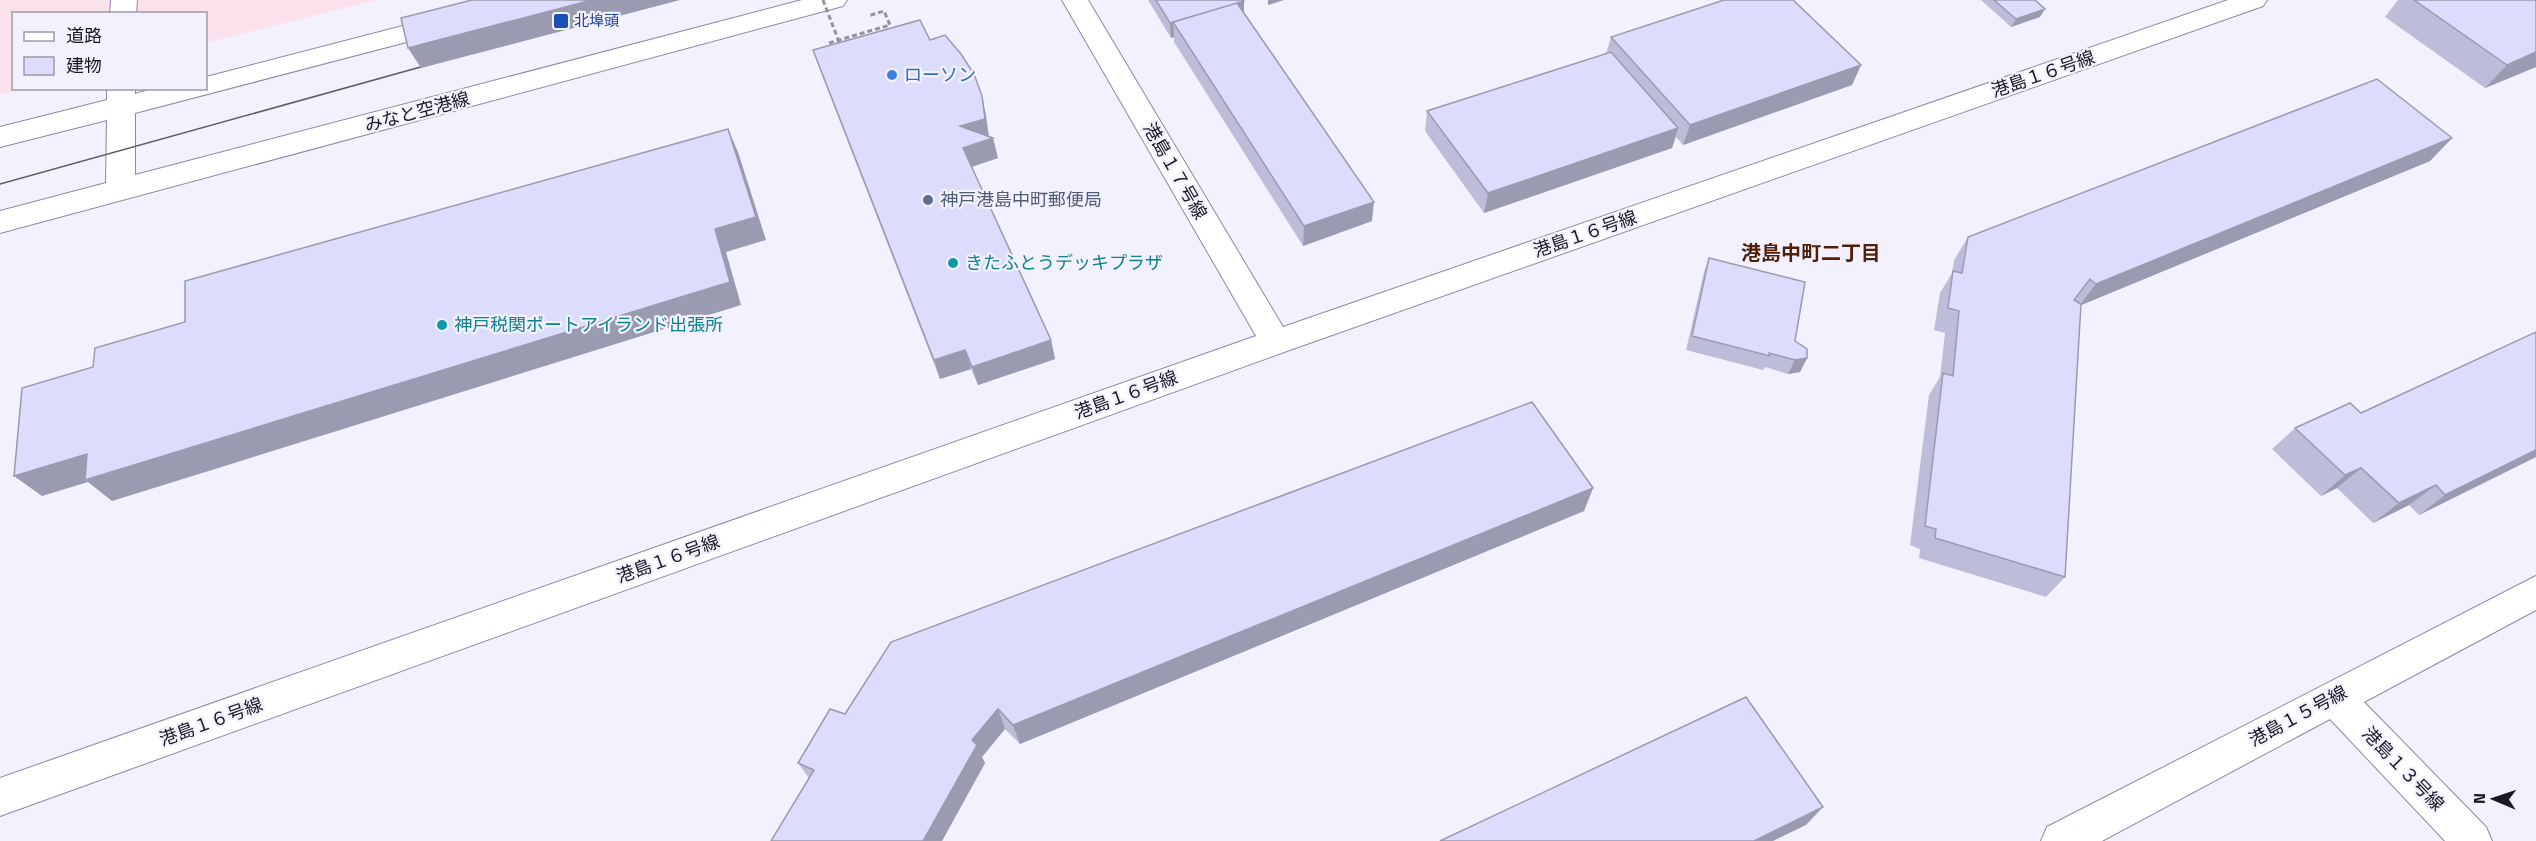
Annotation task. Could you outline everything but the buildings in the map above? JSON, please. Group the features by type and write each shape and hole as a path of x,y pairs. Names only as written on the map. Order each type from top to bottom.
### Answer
{"street":[{"path":"207,86 535,0"},
{"name":"みなと空港線","path":"0,222 834,0"},
{"name":"港島１７号線","path":"1075,0 1276,342"},
{"name":"港島１６号線","path":"0,797 1276,342 2254,0"},
{"path":"0,136 121,98 180,90"},
{"path":"121,98 121,191"},
{"name":"港島１５号線","path":"2061,841 2536,592"},
{"name":"港島１３号線","path":"2334,697 2472,841"}],"path":[{"path":"823,0 844,54"}],"shaded area":[{"path":"0,0 376,0 207,43 207,12 12,12 12,90 18,90 0,94"}],"tram line":[{"path":"0,184 435,63"}],"place":[{"name":"北埠頭","path":"561,21"},
{"name":"ローソン","path":"892,75"},
{"name":"神戸港島中町郵便局","path":"928,200"},
{"name":"きたふとうデッキプラザ","path":"953,263"},
{"name":"神戸税関ポートアイランド出張所","path":"442,325"}],"district":[{"name":"港島中町二丁目","path":"1811,253"}]}
